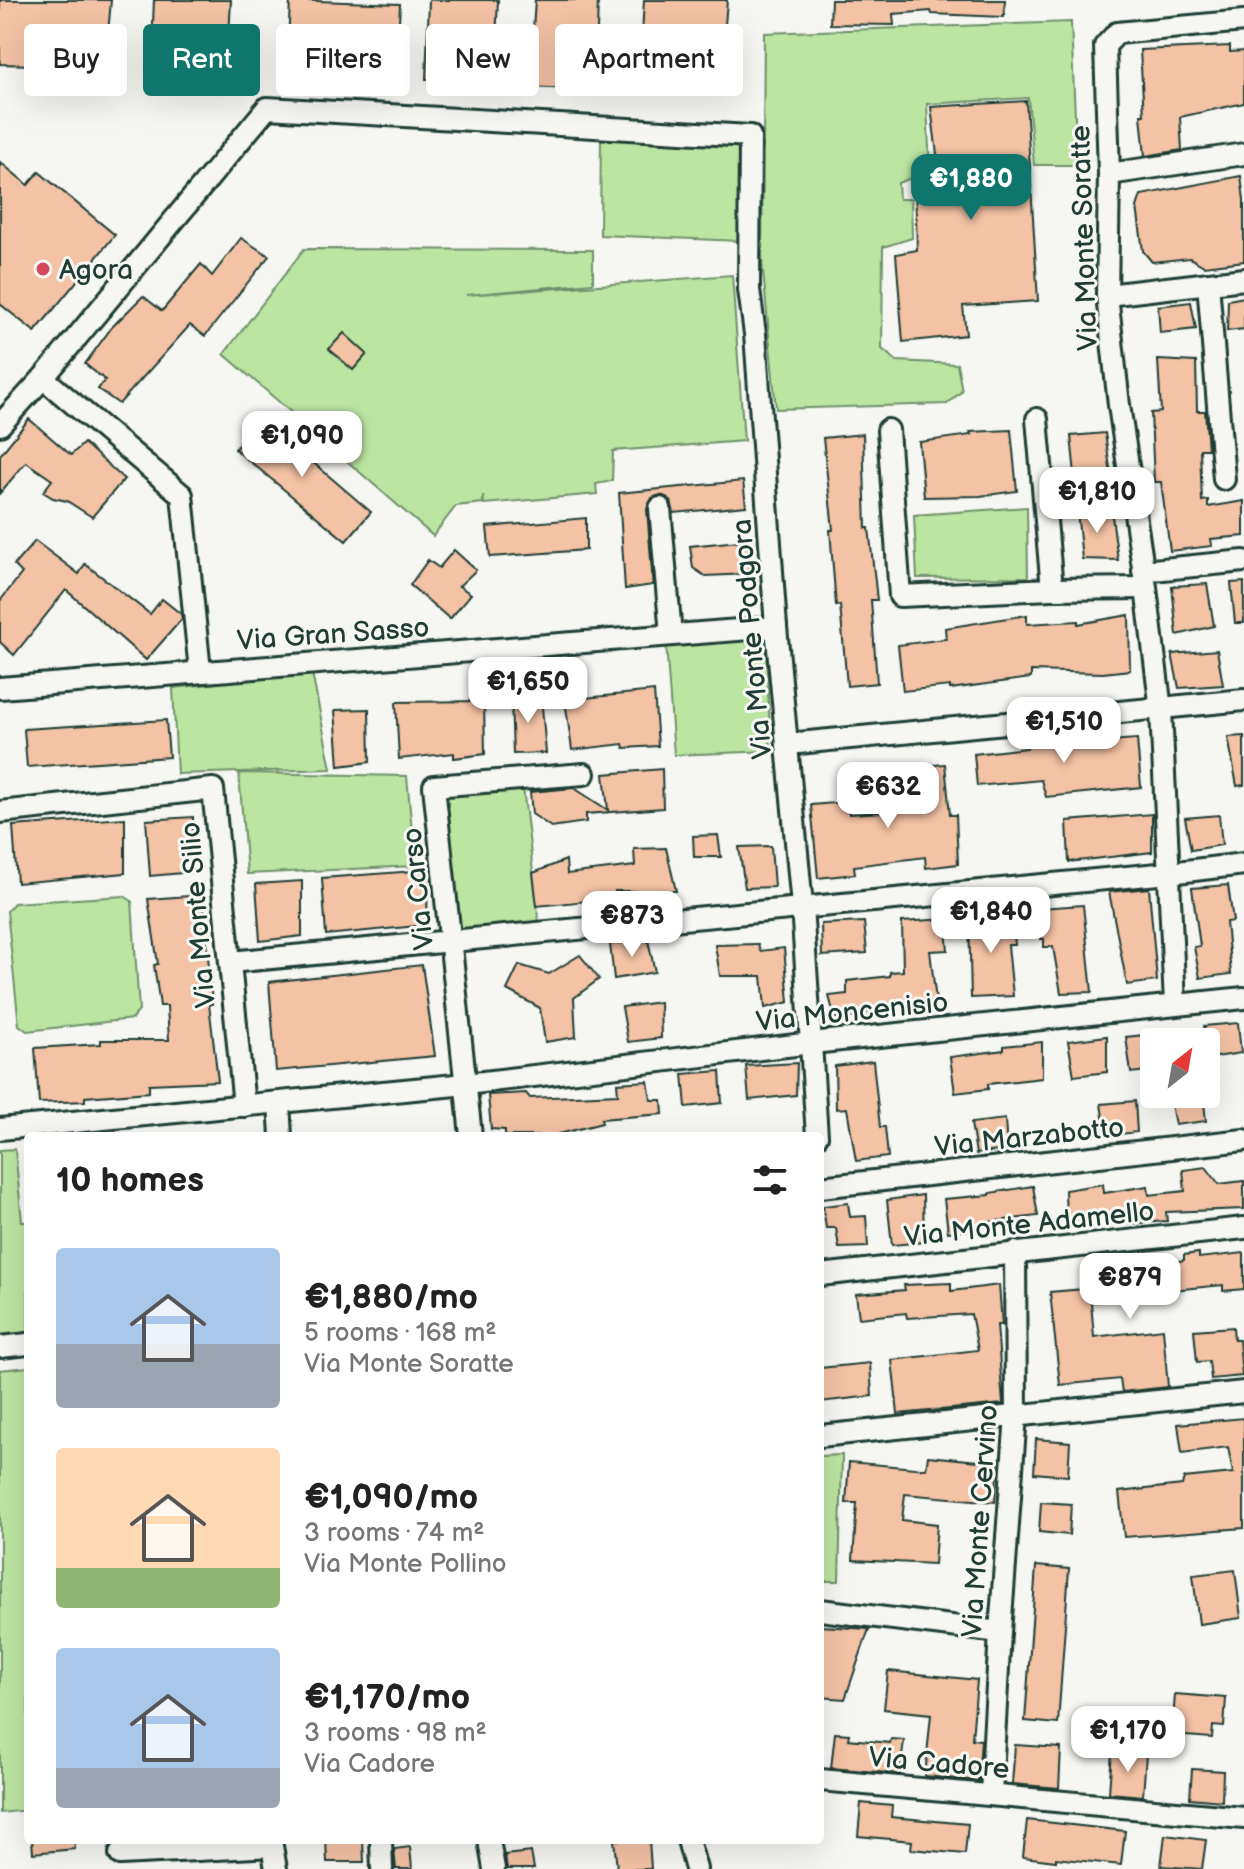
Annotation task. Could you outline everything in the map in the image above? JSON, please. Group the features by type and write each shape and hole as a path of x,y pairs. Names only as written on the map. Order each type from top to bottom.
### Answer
{"street":[{"name":"Via Monte Soratte","path":"1175,1004 1161,710 1107,295 1109,174 1105,46 1117,33 1244,21"},
{"name":"Via Monte Podgora","path":"43,378 267,108 750,136 749,290 802,906 817,1132"},
{"path":"1109,174 1244,154"},
{"path":"1107,295 1244,279"},
{"path":"1208,283 1224,479"},
{"path":"0,425 43,378 182,495 200,671"},
{"path":"1037,419 1052,589"},
{"path":"888,430 900,596 1052,589 1145,580 1244,561"},
{"path":"660,508 671,635"},
{"name":"Via Gran Sasso","path":"0,688 776,627"},
{"path":"788,744 1244,700"},
{"name":"Via Carso","path":"471,1132 434,786 584,774"},
{"name":"Via Monte Silio","path":"0,812 213,789 244,1106"},
{"path":"230,962 1244,864"},
{"name":"Via Moncenisio","path":"0,1129 466,1084 812,1043 1244,998"},
{"path":"279,1103 281,1132"},
{"name":"Via Marzabotto","path":"824,1187 1244,1140"},
{"name":"Via Monte Adamello","path":"824,1275 1244,1228"},
{"name":"Via Monte Cervino","path":"991,1794 1016,1415 1015,1252"},
{"path":"0,1347 24,1344"},
{"path":"824,1436 1244,1392"},
{"path":"824,1610 1000,1632"},
{"name":"Via Cadore","path":"824,1780 1244,1818"},
{"path":"381,1844 382,1869"},
{"path":"490,1844 494,1869"},
{"path":"689,1844 696,1869"},
{"path":"120,1854 272,1846 276,1869"}],"green space":[{"path":"1071,22 1077,165 1034,165 1028,98 927,104 930,171 898,183 899,199 911,199 912,238 883,247 882,349 897,361 957,364 962,391 947,404 776,409 762,260 764,33"},
{"path":"601,135 727,140 741,150 740,241 600,235"},
{"path":"304,249 593,250 593,283 466,295 732,275 744,441 613,451 612,481 596,484 597,494 484,504 483,495 483,503 456,506 433,536 224,354"},
{"path":"1027,507 1028,577 917,578 914,515"},
{"path":"746,637 766,651 771,751 674,755 666,643"},
{"path":"312,673 331,769 177,774 173,688"},
{"path":"239,773 407,776 415,866 247,874"},
{"path":"522,779 540,931 451,940 434,786"},
{"path":"124,896 132,901 139,1011 132,1019 27,1031 19,1025 7,911 14,903"},
{"path":"15,1149 24,1222 24,1336 0,1339 0,1150"},
{"path":"24,1367 24,1810 0,1813 0,1370"},
{"path":"842,1455 839,1581 824,1581 824,1456"}],"building":[{"path":"0,0 111,0 109,24 24,24 24,65 0,64"},
{"path":"154,0 231,0 230,24 153,24"},
{"path":"290,0 400,4 399,24 289,24"},
{"path":"429,0 498,0 497,24 428,24"},
{"path":"535,0 598,0 597,24 555,24 555,88 539,87 539,24 533,24"},
{"path":"644,0 727,0 725,24 643,24"},
{"path":"831,0 1005,0 1004,17 932,14 931,11 893,14 894,25 830,24"},
{"path":"1230,46 1230,52 1244,51 1244,103 1180,117 1182,150 1145,156 1140,50"},
{"path":"1026,101 1038,301 963,306 966,335 903,342 896,254 917,250 915,180 940,178 931,107"},
{"name":"Agora","path":"0,162 28,185 39,172 115,235 35,332 0,304"},
{"path":"1241,176 1244,261 1204,266 1190,258 1152,262 1143,251 1137,207 1141,195"},
{"path":"241,238 269,256 205,336 190,325 119,404 98,389 105,380 85,364 112,327 143,296 162,311 201,264 212,276"},
{"path":"1244,297 1244,329 1227,331 1228,300"},
{"path":"1191,302 1196,329 1160,333 1158,306"},
{"path":"344,333 367,354 353,370 329,349"},
{"path":"1158,360 1196,362 1197,411 1205,411 1208,449 1200,449 1202,501 1208,500 1208,507 1244,501 1244,536 1211,539 1212,546 1170,551 1161,482 1154,482 1151,413 1161,412"},
{"path":"260,417 371,512 346,541 235,449"},
{"path":"29,419 71,455 84,443 124,479 92,517 67,501 43,492 52,480 26,462 0,493 0,455"},
{"path":"1011,430 1017,491 980,496 924,497 919,442 971,435 970,432"},
{"path":"1105,433 1112,482 1076,484 1071,436"},
{"path":"863,434 866,528 869,528 877,600 871,600 877,683 847,686 840,605 836,606 830,530 833,530 823,438"},
{"path":"743,481 746,506 674,513 671,501 666,497 660,495 652,498 647,509 653,585 625,589 619,493"},
{"path":"1111,509 1118,560 1082,559 1077,511"},
{"path":"586,518 586,550 490,557 487,527"},
{"path":"748,540 749,574 705,576 693,568 690,546"},
{"path":"35,541 79,574 85,564 150,614 162,599 181,614 182,619 146,660 66,590 14,655 0,642 0,601 22,573 14,565"},
{"path":"454,550 476,570 459,586 471,594 450,619 410,585 428,560 439,568"},
{"path":"1244,582 1244,623 1235,623 1231,583"},
{"path":"1207,584 1214,626 1177,635 1172,586"},
{"path":"1027,615 1027,624 1078,621 1078,624 1129,615 1130,670 1103,673 1031,671 1031,678 950,689 950,686 903,691 898,645 946,639 945,628"},
{"path":"1217,650 1223,685 1179,688 1172,654"},
{"path":"654,691 658,746 624,748 623,744 572,750 565,700"},
{"path":"541,695 546,753 513,754 511,698"},
{"path":"484,701 485,754 454,758 454,753 399,759 396,702"},
{"path":"369,709 370,762 339,766 335,710"},
{"path":"166,720 169,757 27,767 24,729"},
{"path":"1078,734 1079,743 1137,739 1141,787 1046,797 1041,780 977,786 974,754 1027,748 1025,738"},
{"path":"1244,736 1244,785 1237,786 1228,737"},
{"path":"945,764 950,815 956,815 958,864 926,868 925,857 854,866 855,874 818,878 811,805 848,802 849,814 919,810 911,767"},
{"path":"662,769 663,808 586,814 586,822 551,827 532,814 530,792 574,788 608,810 604,774"},
{"path":"1152,814 1152,852 1069,862 1067,821"},
{"path":"1219,815 1222,845 1191,850 1185,818"},
{"path":"193,817 193,872 150,876 146,820"},
{"path":"125,818 125,873 17,883 13,826"},
{"path":"718,835 721,857 694,857 693,836"},
{"path":"771,846 774,887 745,888 739,847"},
{"path":"666,848 676,891 615,891 615,899 587,904 587,901 537,906 533,873 566,860 567,874 635,866 634,849"},
{"path":"428,870 427,925 326,935 322,878"},
{"path":"302,881 302,936 260,941 256,884"},
{"path":"1228,885 1233,921 1226,922 1231,974 1200,978 1194,947 1200,946 1192,888"},
{"path":"1149,888 1157,981 1127,985 1109,892"},
{"path":"203,895 212,1004 209,1004 218,1081 149,1084 149,1092 85,1097 85,1101 39,1103 35,1048 101,1044 101,1040 169,1040 167,1006 160,1006 154,965 158,964 148,899"},
{"path":"1083,905 1092,992 1061,993 1053,947 1044,947 1044,939 1041,939 1040,908"},
{"path":"1012,914 1015,945 1008,945 1013,996 971,998 969,916"},
{"path":"945,919 948,950 930,951 936,1001 877,1004 877,1009 868,1008 870,1018 835,1018 829,996 847,994 847,981 890,976 890,972 903,971 902,922"},
{"path":"864,922 867,953 822,956 821,924"},
{"path":"648,940 655,972 614,979 610,944"},
{"path":"758,944 760,951 784,948 789,1002 765,1008 762,976 720,976 715,945"},
{"path":"580,955 599,979 574,998 576,1037 545,1042 540,1008 507,990 519,965 549,974"},
{"path":"422,965 435,1056 276,1071 269,982"},
{"path":"660,1002 661,1038 628,1042 622,1007"},
{"path":"1238,1023 1241,1053 1220,1056 1220,1028 1204,1026"},
{"path":"1107,1036 1107,1072 1074,1076 1068,1041"},
{"path":"1140,1036 1140,1072 1131,1073 1126,1037"},
{"path":"1042,1042 1042,1078 988,1084 988,1089 955,1093 950,1057"},
{"path":"873,1061 880,1127 885,1127 888,1157 856,1161 847,1108 836,1109 835,1066"},
{"path":"797,1063 796,1095 749,1100 746,1066"},
{"path":"720,1071 722,1103 686,1107 683,1074"},
{"path":"648,1081 651,1100 662,1100 663,1114 601,1119 602,1123 567,1132 505,1132 491,1129 488,1095 526,1093 530,1098 618,1094 617,1083"},
{"path":"1135,1101 1137,1132 1106,1136 1101,1104"},
{"path":"1172,1108 1205,1108 1206,1121 1175,1125"},
{"path":"1005,1119 1007,1150 976,1154 971,1123"},
{"path":"1206,1167 1219,1184 1244,1181 1244,1209 1166,1212 1167,1221 1127,1224 1126,1217 1066,1221 1065,1190 1103,1184 1104,1193 1148,1186 1149,1195 1185,1191 1183,1170"},
{"path":"1033,1186 1038,1216 981,1223 981,1229 948,1232 944,1199 990,1195"},
{"path":"923,1195 924,1242 892,1245 887,1200"},
{"path":"848,1203 850,1217 866,1216 868,1247 839,1248 836,1228 826,1228 824,1206"},
{"path":"1199,1253 1199,1258 1244,1253 1244,1289 1223,1291 1223,1285 1091,1302 1094,1337 1163,1329 1168,1387 1122,1392 1120,1379 1060,1385 1050,1292 1107,1287 1105,1269 1170,1263 1184,1260 1184,1255"},
{"path":"951,1283 951,1291 999,1285 1002,1325 997,1325 1003,1404 898,1414 892,1360 978,1350 971,1314 907,1318 906,1313 859,1318 856,1294 905,1290 904,1285"},
{"path":"1233,1327 1234,1340 1239,1340 1242,1376 1211,1379 1209,1361 1197,1362 1194,1330"},
{"path":"870,1363 872,1396 824,1402 824,1368"},
{"path":"1244,1418 1244,1528 1124,1537 1119,1492 1182,1485 1184,1478 1233,1473 1228,1447 1182,1453 1178,1424"},
{"path":"1036,1439 1070,1442 1068,1476 1034,1473"},
{"path":"928,1456 998,1463 995,1502 905,1494 902,1520 937,1524 934,1564 853,1560 857,1503 846,1503 849,1462 926,1469"},
{"path":"1041,1502 1071,1504 1069,1535 1039,1532"},
{"path":"1036,1566 1069,1569 1058,1724 1025,1721"},
{"path":"1235,1570 1241,1618 1199,1624 1193,1575"},
{"path":"824,1626 869,1629 845,1699 824,1697"},
{"path":"888,1671 977,1680 972,1739 981,1740 978,1781 925,1776 931,1714 884,1709"},
{"path":"1175,1694 1226,1698 1224,1727 1213,1726 1212,1738 1172,1735"},
{"path":"835,1733 849,1734 848,1739 890,1743 891,1739 904,1740 900,1774 831,1768"},
{"path":"1015,1745 1061,1748 1059,1788 1012,1784"},
{"path":"1112,1751 1146,1754 1143,1796 1109,1793"},
{"path":"1192,1769 1223,1771 1222,1801 1190,1798"},
{"path":"861,1803 892,1806 891,1817 968,1824 965,1854 911,1849 912,1841 858,1836"},
{"path":"1027,1820 1125,1831 1121,1865 1023,1857"},
{"path":"1165,1835 1206,1840 1202,1869 1161,1866"},
{"path":"32,1844 74,1844 75,1849 33,1853"},
{"path":"326,1844 363,1844 364,1862 327,1862"},
{"path":"614,1844 649,1844 651,1869 617,1869"},
{"path":"410,1847 412,1869 396,1869 394,1849"},
{"path":"531,1852 534,1869 507,1869 505,1855"}],"place":[{"name":"Agora","path":"43,269"}]}
